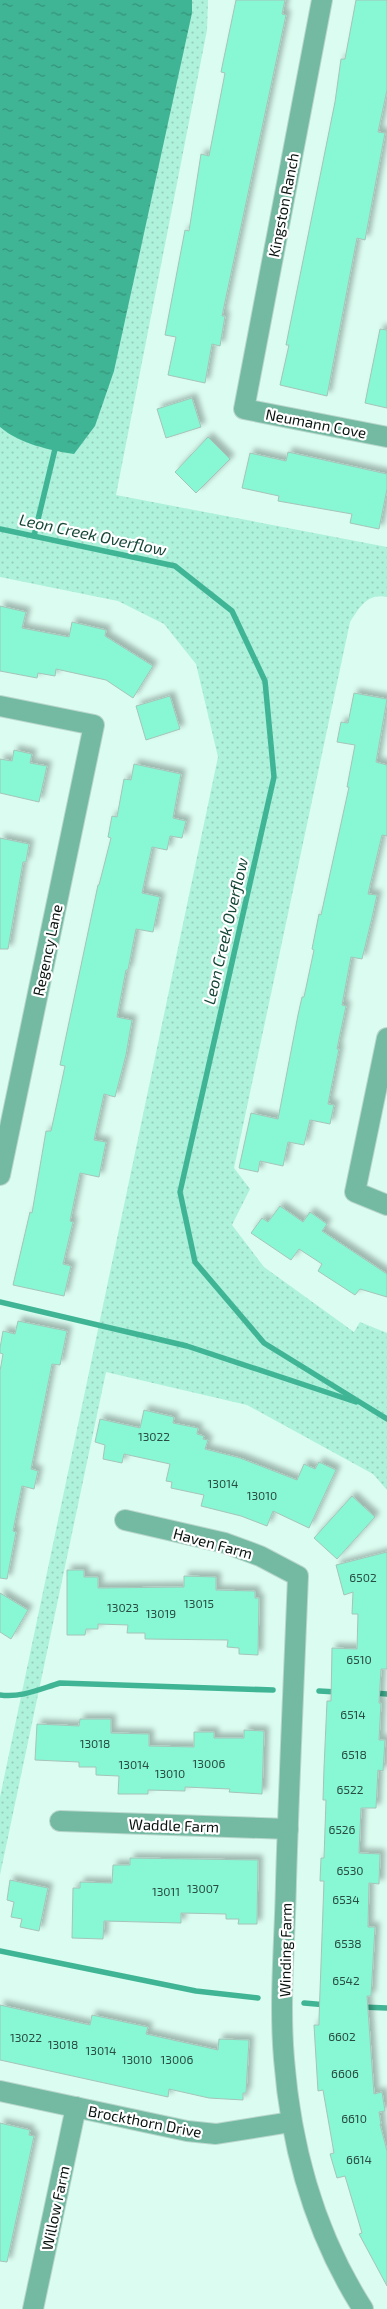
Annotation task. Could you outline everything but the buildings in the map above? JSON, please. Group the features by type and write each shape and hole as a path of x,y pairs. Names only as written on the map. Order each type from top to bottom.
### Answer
{"street":[{"name":"Kingston Ranch","path":"244,409 322,0"},
{"name":"Neumann Cove","path":"244,409 387,437"},
{"name":"Regency Lane","path":"0,706 94,725 0,1175"},
{"path":"387,1038 355,1192 387,1205"},
{"name":"Haven Farm","path":"125,1520 225,1543 260,1556 298,1576"},
{"name":"Winding Farm","path":"298,1576 288,1829 284,2058 291,2122 300,2167 322,2230 363,2309"},
{"name":"Waddle Farm","path":"60,1821 288,1829"},
{"name":"Brockthorn Drive","path":"0,2091 187,2131 216,2134 291,2122"},
{"name":"Willow Farm","path":"33,2309 76,2107"}],"shaded area":[{"path":"0,0 208,0 207,30 116,495 387,547 387,597 380,596 369,599 361,606 350,622 234,1168 250,1189 232,1225 264,1267 354,1332 360,1322 387,1333 387,1490 373,1474 247,1405 106,1372 0,1875 0,1797 218,757 196,664 164,624 118,601 0,577"}],"water":[{"path":"0,0 192,0 192,13 114,371 95,426 74,454 26,442 16,438 0,427"}],"waterway":[{"path":"34,536 56,445"},
{"name":"Leon Creek Overflow","path":"0,529 175,566 232,611 265,681 274,777 180,1192 195,1262 264,1343 387,1419"},
{"path":"0,1302 187,1346 356,1402"},
{"path":"0,1695 23,1694 60,1683 273,1690"},
{"path":"319,1691 337,1692"},
{"path":"374,1693 387,1694"},
{"path":"0,1951 196,1991 258,1998"},
{"path":"304,2003 327,2005"},
{"path":"361,2007 387,2008"}]}
